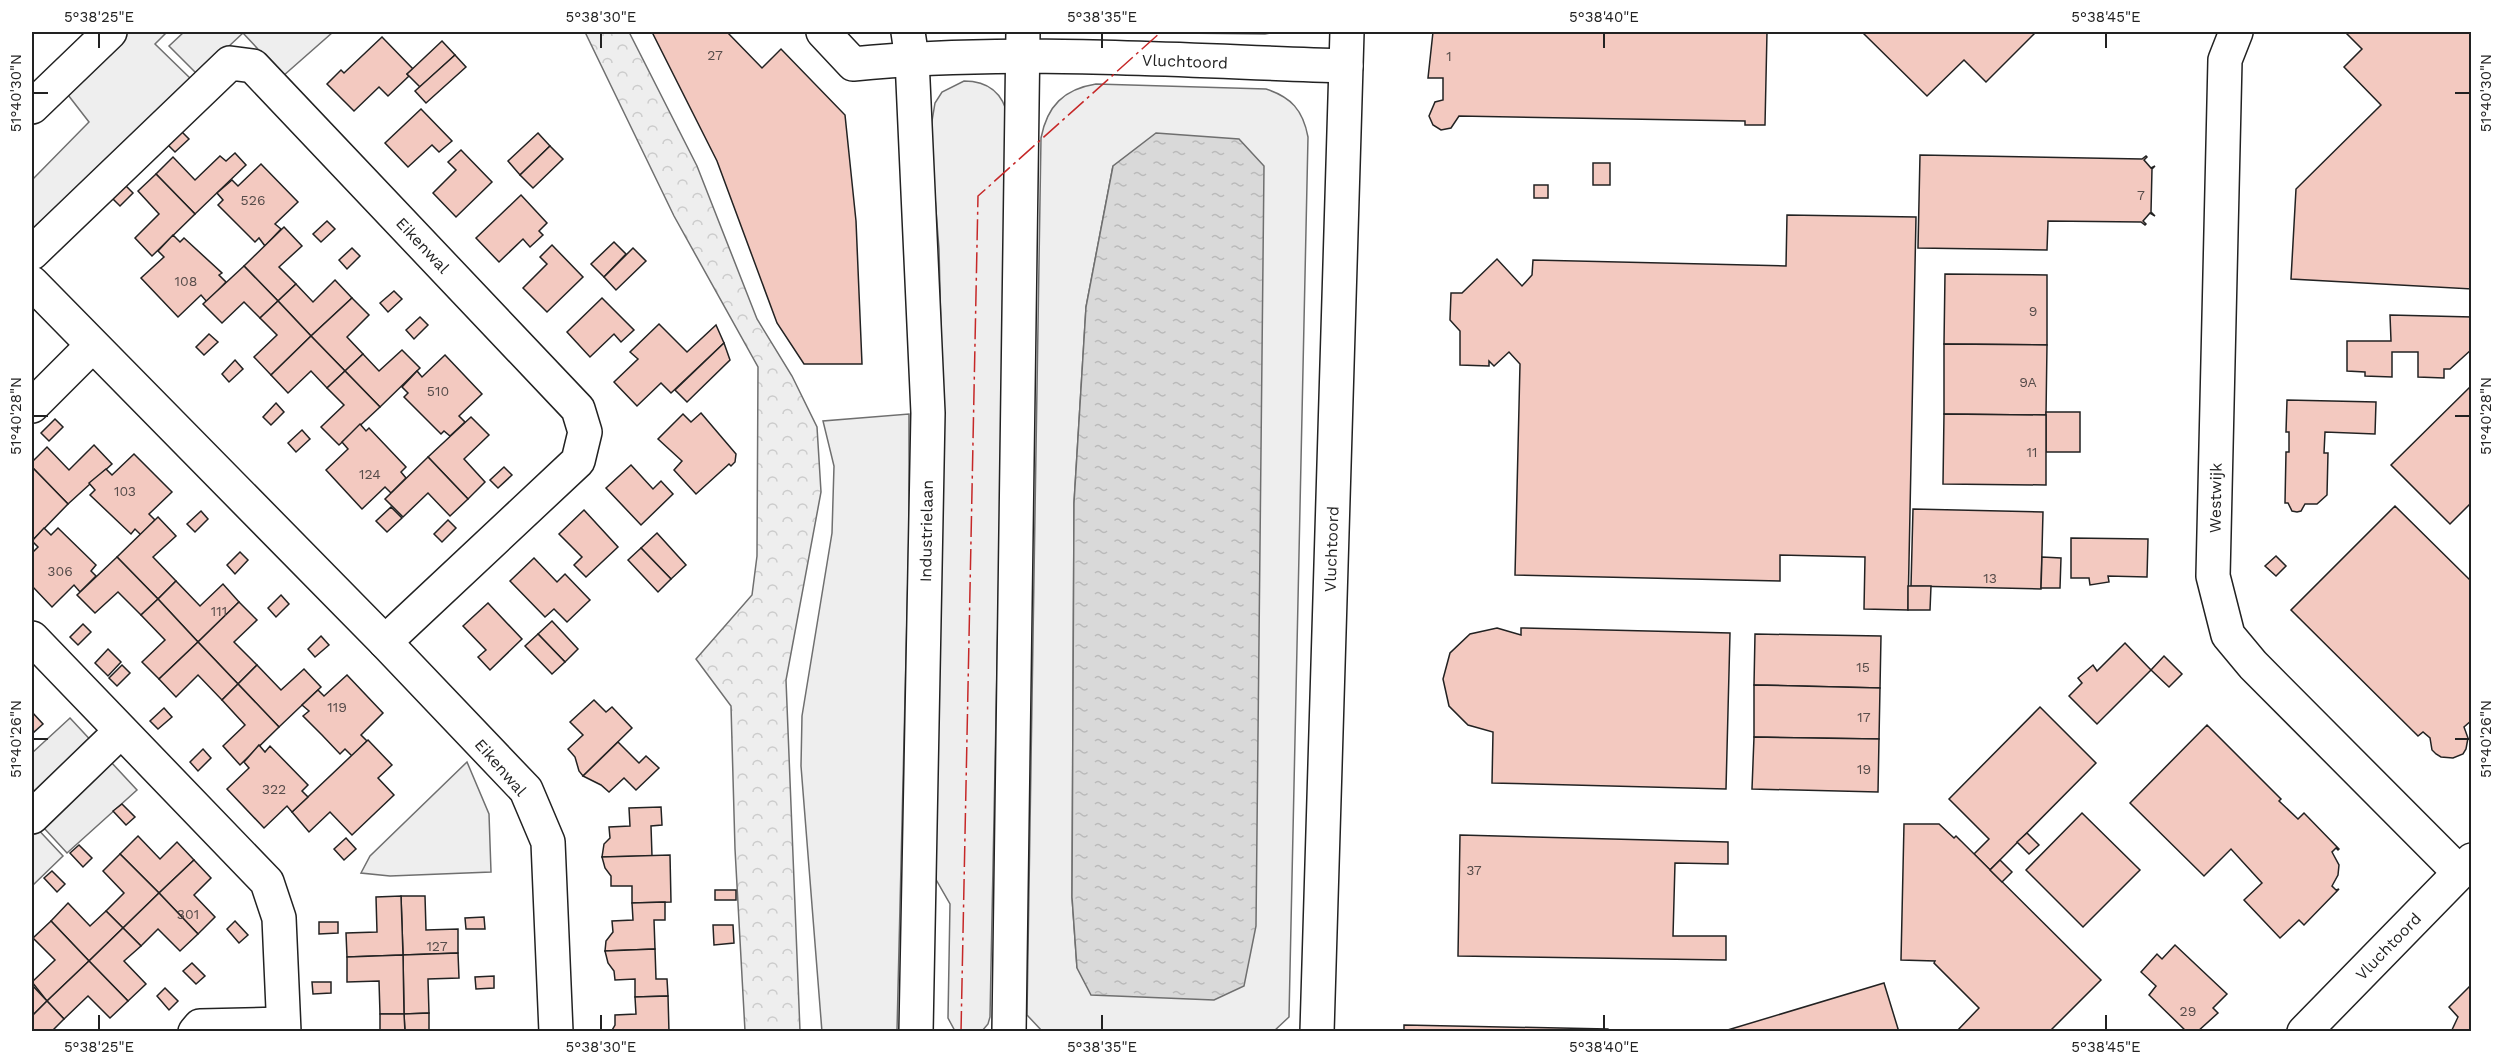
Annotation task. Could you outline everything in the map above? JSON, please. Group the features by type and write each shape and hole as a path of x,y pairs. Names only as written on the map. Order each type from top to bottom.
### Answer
{"street":[{"path":"32,105 110,32"},
{"name":"Vluchtoord","path":"823,32 853,64 910,45 1023,44 1346,66"},
{"name":"Vluchtoord","path":"1317,1032 1347,32"},
{"name":"Westwijk","path":"2236,32 2225,60 2213,576 2229,635 2253,665 2465,866"},
{"path":"1009,1032 1023,44"},
{"name":"Industrielaan","path":"910,45 928,413 916,1032"},
{"name":"Eikenwal","path":"32,253 230,63 253,66 578,409 585,432 578,461 385,642"},
{"name":"Eikenwal","path":"32,283 385,642 526,790 548,842 556,1032"},
{"path":"32,406 92,346"},
{"path":"32,638 267,882 279,918 283,1028 200,1026 195,1032"},
{"path":"32,817 121,731"},
{"name":"Vluchtoord","path":"2305,1031 2465,866"}],"green space":[{"path":"128,32 167,32 155,44 193,81 32,233 32,180 89,122 65,91"},
{"path":"184,32 333,32 283,76 243,33 198,75 169,46"},
{"path":"585,32 629,32 697,166 757,319 792,376 817,427 821,492 786,680 800,1031 745,1031 735,849 731,706 696,659 752,595 757,556 758,367 674,216"},
{"path":"1086,32 1277,32 1265,34"},
{"path":"964,81 980,83 993,90 1002,101 1008,117 990,1017 982,1031 955,1031 948,1018 950,904 934,876 943,411 939,249 930,133 935,103 942,92"},
{"path":"1096,84 1266,89 1282,96 1294,106 1303,119 1308,137 1289,1017 1274,1031 1043,1032 1027,1015 1041,138 1053,108 1066,95 1085,86","holes":["1113,166 1077,968 1072,897 1074,503 1086,307"]},
{"path":"909,414 909,532 897,1031 822,1032 801,766 802,716 832,533 834,466 823,421"},
{"path":"467,762 489,814 491,872 390,876 361,873 370,856"},
{"path":"32,823 63,856 32,886"}],"shaded area":[{"path":"70,718 137,790 67,853 32,815 32,753"}],"water":[{"path":"1156,133 1239,139 1264,166 1256,926 1244,986 1214,1000 1091,995 1077,968 1072,897 1074,503 1086,307 1113,166"}],"building":[{"path":"652,32 727,32 762,68 781,49 845,115 856,221 862,364 804,364 777,323 717,161"},
{"path":"1433,32 1767,32 1765,125 1745,125 1745,121 1459,116 1451,128 1441,130 1433,125 1429,116 1435,102 1443,100 1443,78 1428,78"},
{"path":"1862,32 2036,32 1986,82 1964,60 1927,96"},
{"path":"2345,32 2472,32 2472,289 2291,279 2296,189 2381,105 2344,67 2362,49"},
{"path":"382,37 413,69 407,74 409,76 388,96 379,87 354,111 327,84 341,70 344,73"},
{"path":"442,41 455,55 420,87 407,74"},
{"path":"455,55 466,67 426,103 415,91"},
{"path":"421,109 452,141 439,152 432,145 408,167 385,143"},
{"path":"181,131 189,139 175,152 167,144"},
{"path":"538,133 550,146 520,175 508,161"},
{"path":"550,146 563,159 533,188 520,175"},
{"path":"461,150 492,182 456,217 433,193 456,170 448,162"},
{"path":"235,153 246,165 195,214 156,174 173,157 195,180 220,156 226,161"},
{"path":"1920,155 2142,159 2146,156 2144,160 2151,168 2155,166 2152,169 2151,212 2155,216 2150,213 2143,221 2145,225 2141,222 2048,221 2047,250 1918,248"},
{"path":"1593,163 1610,163 1610,185 1593,185"},
{"path":"261,164 298,202 275,224 281,229 265,246 259,238 255,242 218,205 223,200 217,193 232,180 238,186"},
{"path":"156,174 195,214 152,256 135,238 159,214 138,191"},
{"path":"125,185 133,193 120,206 112,198"},
{"path":"1534,185 1548,185 1548,198 1534,198"},
{"path":"521,195 547,223 539,231 543,235 530,247 523,239 499,262 476,238"},
{"path":"1787,215 1916,217 1908,610 1864,609 1865,557 1780,555 1780,581 1515,575 1520,364 1509,352 1494,366 1489,361 1489,366 1460,365 1460,331 1450,320 1451,293 1462,293 1497,259 1522,286 1532,275 1533,260 1786,266"},
{"path":"327,221 335,229 321,242 313,234"},
{"path":"284,227 302,246 279,267 296,284 278,301 244,266"},
{"path":"173,235 180,242 184,238 222,273 219,275 226,282 207,302 201,295 178,317 141,278 164,257 158,251"},
{"path":"614,242 626,254 604,277 591,264"},
{"path":"552,245 583,277 547,312 523,288 547,264 540,257"},
{"path":"352,248 360,256 347,269 339,260"},
{"path":"633,248 646,261 616,290 604,277"},
{"path":"244,266 278,301 260,318 244,302 222,323 203,304"},
{"path":"1945,274 2047,275 2047,345 1944,344"},
{"path":"335,280 352,298 311,336 278,301 296,284 313,302"},
{"path":"394,291 402,299 388,312 380,303"},
{"path":"352,298 369,315 347,337 363,354 345,371 311,336"},
{"path":"602,298 634,330 621,342 614,334 590,357 567,332"},
{"path":"278,301 311,336 271,375 254,357 277,335 260,318"},
{"path":"2390,315 2472,317 2472,349 2450,369 2444,369 2444,378 2418,377 2418,352 2392,352 2392,377 2365,376 2365,372 2347,371 2347,341 2391,341"},
{"path":"420,317 428,325 414,339 406,330"},
{"path":"659,324 687,352 716,325 724,343 671,393 661,383 637,406 614,382 638,359 630,352"},
{"path":"209,334 218,342 204,355 196,347"},
{"path":"311,336 345,371 327,388 311,371 288,393 271,375"},
{"path":"724,343 730,360 687,402 675,390"},
{"path":"1944,344 2047,345 2046,415 1944,414"},
{"path":"402,350 420,368 380,407 345,371 363,354 379,371"},
{"path":"445,355 482,394 459,416 465,422 450,436 444,431 441,434 404,397 408,393 402,387 417,371 422,377"},
{"path":"235,360 243,369 229,382 222,374"},
{"path":"345,371 380,407 339,445 321,427 344,405 327,388"},
{"path":"2472,385 2472,502 2450,524 2391,465"},
{"path":"2287,400 2376,402 2375,434 2325,432 2324,453 2328,453 2327,495 2317,504 2305,504 2301,511 2297,512 2292,511 2288,503 2285,503 2286,452 2289,452 2289,432 2286,432"},
{"path":"276,403 284,412 271,425 263,417"},
{"path":"2046,412 2080,412 2080,452 2046,452"},
{"path":"701,413 736,454 735,462 731,466 729,464 696,494 674,470 682,461 658,439 683,414 691,422"},
{"path":"1944,414 2046,415 2046,485 1943,484"},
{"path":"471,417 489,435 464,459 485,482 468,499 428,457"},
{"path":"55,419 63,427 49,441 41,433"},
{"path":"360,424 366,431 369,428 406,467 401,472 406,478 391,493 385,487 362,509 326,470 348,449 342,442"},
{"path":"302,430 310,439 296,452 288,443"},
{"path":"94,445 112,464 68,504 32,467 32,462 47,447 69,470"},
{"path":"134,454 172,492 149,514 155,520 141,535 135,529 131,534 90,495 95,490 89,483 106,469 112,475"},
{"path":"428,457 468,499 450,516 428,493 403,517 385,499"},
{"path":"631,465 653,489 661,481 673,494 641,525 606,488"},
{"path":"32,467 68,504 32,541 33,503"},
{"path":"504,467 512,475 498,488 490,480"},
{"path":"2395,506 2472,582 2472,720 2464,727 2468,738 2466,749 2463,754 2453,758 2436,754 2432,750 2430,738 2423,732 2418,736 2291,610"},
{"path":"391,507 402,518 387,532 376,521"},
{"path":"1913,509 2043,512 2041,589 1911,586"},
{"path":"584,510 618,547 586,577 574,565 582,557 559,534"},
{"path":"201,511 208,519 195,532 187,524"},
{"path":"158,517 176,536 153,557 176,581 158,599 117,557"},
{"path":"448,520 456,528 442,542 434,534"},
{"path":"44,528 51,535 58,528 96,565 91,571 96,576 80,592 74,585 52,607 32,586 32,553 38,547 32,541"},
{"path":"657,533 686,565 671,579 641,548"},
{"path":"2071,538 2148,539 2147,577 2108,576 2109,582 2090,585 2089,578 2071,578"},
{"path":"641,548 671,579 658,592 628,560"},
{"path":"240,552 248,560 235,574 227,565"},
{"path":"2276,556 2286,566 2276,576 2265,566"},
{"path":"117,557 158,599 141,615 118,592 95,613 77,595"},
{"path":"2042,557 2061,558 2060,588 2041,588"},
{"path":"534,558 557,582 565,574 590,600 567,622 554,609 545,617 510,581"},
{"path":"176,581 200,606 223,584 239,602 198,642 158,599"},
{"path":"1908,586 1931,586 1930,610 1908,610"},
{"path":"281,595 289,604 276,617 268,608"},
{"path":"158,599 198,642 159,679 142,662 165,640 141,615"},
{"path":"239,602 257,620 234,642 257,665 238,684 198,642"},
{"path":"488,603 522,639 490,670 478,657 486,650 463,626"},
{"path":"552,621 578,649 565,662 538,634"},
{"path":"83,624 91,632 78,645 70,637"},
{"path":"1497,628 1521,635 1521,628 1730,633 1726,789 1492,783 1493,732 1468,725 1449,706 1443,679 1450,653 1470,634"},
{"path":"538,634 565,662 552,674 525,646"},
{"path":"1755,634 1881,636 1880,688 1754,685"},
{"path":"321,636 329,645 315,657 308,649"},
{"path":"198,642 238,684 222,700 198,675 176,697 159,679"},
{"path":"2125,643 2151,670 2097,724 2069,696 2082,683 2078,678 2093,665 2097,671"},
{"path":"108,649 121,662 108,676 95,663"},
{"path":"2164,656 2182,674 2169,687 2151,670"},
{"path":"122,665 130,673 117,686 109,678"},
{"path":"257,665 281,690 304,669 321,687 279,727 238,684"},
{"path":"347,675 383,713 361,735 367,741 352,756 345,749 340,754 303,716 309,711 302,705 318,690 324,696"},
{"path":"238,684 279,727 240,765 223,746 245,725 222,700"},
{"path":"1754,685 1880,688 1879,739 1754,737"},
{"path":"594,700 606,712 612,707 632,728 583,776 575,757 568,749 583,735 570,722"},
{"path":"2040,707 2096,763 1990,870 1974,854 1989,839 1949,799"},
{"path":"164,708 172,717 158,729 150,721"},
{"path":"32,712 43,724 34,732 32,729"},
{"path":"2207,725 2298,819 2304,813 2339,849 2336,848 2332,852 2339,865 2338,875 2332,886 2336,890 2339,889 2304,925 2299,920 2280,938 2244,900 2262,883 2231,849 2204,876 2130,803"},
{"path":"1754,737 1879,739 1878,792 1752,789"},
{"path":"368,740 392,765 378,778 394,795 352,835 330,812 309,832 292,812"},
{"path":"618,742 639,763 646,756 659,768 636,790 624,778 609,792 583,776"},
{"path":"259,745 265,752 270,746 308,785 302,791 308,797 292,812 287,806 264,828 227,789 249,768 244,762"},
{"path":"203,749 211,758 198,771 190,762"},
{"path":"122,804 135,817 126,825 113,811"},
{"path":"661,807 662,825 651,826 652,856 602,857 604,844 610,838 609,827 630,826 629,808"},
{"path":"2082,813 2140,870 2083,927 2026,870"},
{"path":"1904,824 1939,824 1954,838 1956,836 2101,980 2049,1032 1956,1032 1979,1008 1934,963 1935,961 1901,960"},
{"path":"2027,833 2039,845 2029,854 2017,842"},
{"path":"1460,835 1728,842 1728,864 1675,863 1673,936 1726,936 1726,960 1458,956"},
{"path":"138,836 160,859 177,842 194,860 159,893 120,854"},
{"path":"346,838 356,849 344,860 334,849"},
{"path":"79,845 92,858 83,867 70,853"},
{"path":"120,854 159,893 123,928 106,911 124,893 103,871"},
{"path":"670,855 671,902 632,903 632,886 611,886 611,876 605,868 602,857"},
{"path":"194,860 211,878 194,895 215,917 198,934 159,893"},
{"path":"2000,860 2012,872 2002,882 1990,870"},
{"path":"52,871 65,884 57,892 44,878"},
{"path":"715,890 736,890 736,900 715,900"},
{"path":"159,893 198,934 180,951 158,929 141,946 123,928"},
{"path":"401,896 425,896 426,930 458,929 458,953 403,955"},
{"path":"401,896 403,955 347,957 346,933 377,932 376,897"},
{"path":"665,902 665,920 654,920 655,949 605,951 606,941 613,932 612,921 633,920 632,903"},
{"path":"68,903 90,926 106,911 123,928 89,961 51,921"},
{"path":"484,917 485,929 466,929 465,918"},
{"path":"51,921 89,961 47,1001 32,982 55,960 33,938"},
{"path":"235,921 248,935 239,943 227,929"},
{"path":"319,922 338,922 338,933 319,934"},
{"path":"713,925 733,925 734,943 714,945"},
{"path":"123,928 141,946 124,961 146,984 128,1001 89,961"},
{"path":"2175,945 2227,994 2213,1008 2218,1013 2197,1032 2187,1032 2149,995 2156,986 2141,972 2157,954 2162,959"},
{"path":"655,949 656,979 667,979 668,996 635,997 635,979 615,980 614,971 608,963 605,951"},
{"path":"458,953 459,978 428,979 429,1013 404,1014 403,955"},
{"path":"403,955 404,1014 380,1014 379,981 347,982 347,957"},
{"path":"89,961 128,1001 110,1018 88,996 64,1019 47,1001"},
{"path":"192,963 205,976 196,984 183,971"},
{"path":"494,976 494,988 476,989 475,977"},
{"path":"312,982 331,982 331,993 313,994"},
{"path":"1884,983 1899,1032 1721,1032"},
{"path":"2472,984 2472,1032 2451,1032 2458,1017 2449,1007"},
{"path":"32,985 47,1001 32,1016"},
{"path":"165,988 178,1001 169,1010 157,996"},
{"path":"668,996 669,1032 611,1032 615,1025 615,1015 636,1014 635,997"},
{"path":"47,1001 64,1019 51,1032 32,1032 32,1016"},
{"path":"429,1013 429,1032 405,1032 404,1014"},
{"path":"380,1014 404,1014 405,1032 380,1032"},
{"path":"1404,1025 1608,1029 1609,1032 1404,1032"}],"power":[{"path":"961,1032 978,196 1161,32"}]}
